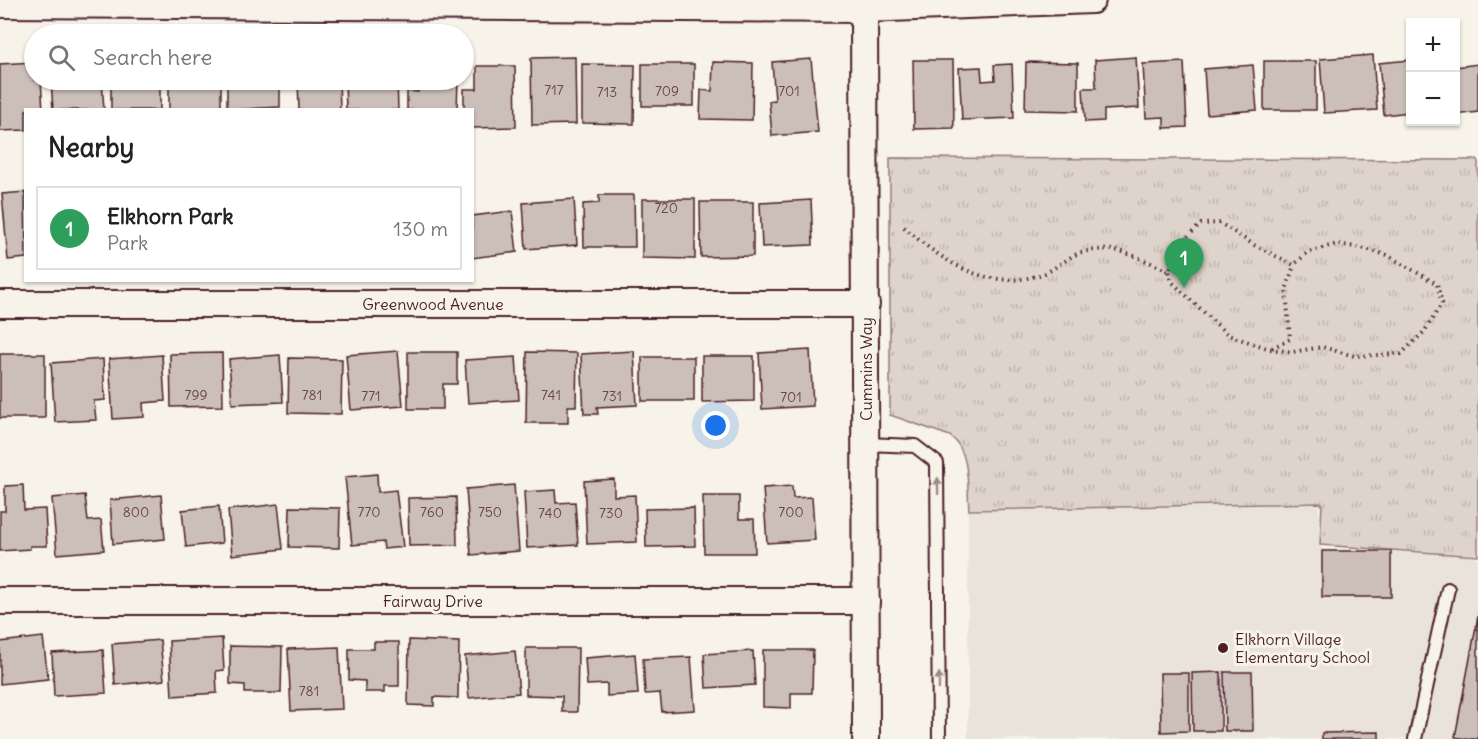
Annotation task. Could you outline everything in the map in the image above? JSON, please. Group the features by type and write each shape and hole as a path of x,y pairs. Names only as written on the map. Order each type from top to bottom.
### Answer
{"street":[{"path":"0,4 864,4 1092,0"},
{"name":"Cummins Way","path":"864,4 866,739"},
{"name":"Greenwood Avenue","path":"0,304 866,304"},
{"name":"Fairway Drive","path":"0,601 866,601"}],"lane":[{"path":"866,444 915,446 937,463 939,739"},
{"path":"1415,739 1448,590"}],"path":[{"path":"1270,349 1290,339 1286,290 1294,265 1308,252 1337,244 1387,255 1437,284 1442,303 1424,332 1401,354 1354,356 1322,347 1293,352 1270,349 1228,335 1172,282 1169,271 1183,241 1201,224 1220,223 1254,245 1294,265"},
{"path":"904,227 928,249 950,262 978,275 1006,280 1044,273 1079,253 1114,250 1169,271"}],"shaded area":[{"name":"Elkhorn Village Elementary School","path":"1319,504 1321,549 1450,553 1478,558 1478,739 968,739 968,510"}],"green space":[{"path":"890,158 1478,160 1478,556 1320,545 1322,503 969,510 967,470 962,451 957,443 950,436 890,415"}],"building":[{"path":"1373,55 1377,110 1324,113 1320,59"},
{"path":"575,57 576,124 532,125 531,58"},
{"path":"1136,57 1139,108 1104,110 1104,121 1085,122 1083,88 1096,88 1095,60"},
{"path":"811,59 818,132 772,136 769,101 775,100 772,62"},
{"path":"913,60 953,60 954,128 914,129"},
{"path":"1406,60 1406,112 1384,115 1379,63"},
{"path":"1264,61 1316,61 1316,110 1264,110"},
{"path":"713,62 753,63 752,120 700,119 701,90 712,91"},
{"path":"1026,62 1078,63 1078,111 1025,110"},
{"path":"1184,62 1187,127 1164,128 1164,117 1146,118 1143,64"},
{"path":"24,63 24,90 42,90 43,108 24,108 24,130 0,131 0,64"},
{"path":"582,64 635,65 634,124 582,123"},
{"path":"642,64 694,64 694,106 642,106"},
{"path":"1012,64 1014,118 962,120 959,68 981,67 982,81 995,80 994,65"},
{"path":"1478,64 1478,112 1460,114 1460,66"},
{"path":"1253,65 1257,110 1207,114 1204,69"},
{"path":"477,66 515,66 516,127 474,128 474,108 464,108 464,90 477,89"},
{"path":"52,90 103,90 104,108 53,108"},
{"path":"111,90 160,90 160,108 111,108"},
{"path":"169,90 221,90 221,108 169,108"},
{"path":"227,90 280,90 280,107 227,108"},
{"path":"298,90 339,90 340,108 299,108"},
{"path":"345,90 397,90 398,108 346,108"},
{"path":"418,90 458,90 457,108 407,108 407,91 418,92"},
{"path":"24,192 24,258 8,260 2,194"},
{"path":"599,195 634,195 635,247 584,247 583,204 599,203"},
{"path":"574,199 577,245 526,249 523,203"},
{"path":"642,199 695,199 695,259 642,258"},
{"path":"811,200 813,245 762,247 760,203"},
{"path":"700,202 753,202 753,256 701,257"},
{"path":"512,211 517,252 474,258 474,216"},
{"path":"810,350 813,406 762,409 759,353"},
{"path":"398,351 403,406 351,410 346,355"},
{"path":"634,351 637,405 597,407 598,414 584,414 581,354"},
{"path":"408,352 457,352 457,384 443,384 443,409 408,409"},
{"path":"527,352 577,353 576,406 568,406 568,423 526,423"},
{"path":"222,353 223,406 171,407 170,354"},
{"path":"0,354 45,354 45,418 0,418"},
{"path":"162,355 165,401 143,403 144,417 113,419 109,359"},
{"path":"280,355 283,402 232,404 229,359"},
{"path":"702,356 754,356 754,401 702,402"},
{"path":"516,357 519,400 468,403 465,360"},
{"path":"642,357 694,357 694,401 642,401"},
{"path":"289,358 342,359 341,414 288,413"},
{"path":"103,359 105,400 94,401 96,420 55,422 51,363"},
{"path":"377,474 378,492 396,490 403,547 384,549 383,542 352,545 345,477"},
{"path":"614,479 614,496 635,495 637,542 587,544 584,481"},
{"path":"23,485 24,510 45,509 47,546 0,551 0,511 5,511 5,486"},
{"path":"514,485 519,551 471,555 466,489"},
{"path":"792,486 793,498 812,497 815,540 767,543 763,488"},
{"path":"555,490 556,503 575,502 578,545 527,548 524,492"},
{"path":"85,495 88,521 101,520 104,550 57,554 52,498"},
{"path":"161,495 165,539 113,544 110,500"},
{"path":"703,496 739,496 739,519 754,519 755,553 704,553"},
{"path":"456,497 457,545 409,546 408,498"},
{"path":"278,504 283,549 232,555 228,510"},
{"path":"219,506 222,543 186,547 182,510"},
{"path":"290,507 340,508 339,548 289,547"},
{"path":"694,508 695,546 646,547 645,509"},
{"path":"1322,551 1391,551 1391,597 1322,597"},
{"path":"1478,616 1478,739 1466,739 1455,737"},
{"path":"43,637 48,679 0,684 0,642"},
{"path":"222,638 224,670 216,671 217,693 172,696 169,641"},
{"path":"160,640 164,680 115,685 112,644"},
{"path":"409,640 459,642 458,698 434,697 434,706 408,705"},
{"path":"374,642 399,642 399,686 385,686 385,692 365,692 365,681 349,680 349,649 374,649"},
{"path":"230,646 282,647 281,693 245,693 245,685 230,684"},
{"path":"339,647 342,709 291,711 288,649"},
{"path":"526,648 578,648 577,712 562,712 562,696 526,695"},
{"path":"103,650 106,693 54,696 52,653"},
{"path":"763,650 813,650 812,693 791,693 791,708 763,707"},
{"path":"515,651 519,693 469,698 465,656"},
{"path":"753,651 755,685 706,688 704,654"},
{"path":"635,654 638,694 607,696 607,684 587,685 585,658"},
{"path":"691,657 695,710 662,712 660,693 645,694 643,659"},
{"path":"1221,672 1221,731 1193,731 1192,673"},
{"path":"1224,672 1252,672 1253,731 1225,731"},
{"path":"1160,673 1189,673 1189,731 1161,732"},
{"path":"1379,732 1379,739 1322,739 1322,733"}],"place":[{"name":"Elkhorn Park","path":"1184,288"},
{"name":"Elkhorn Village Elementary School","path":"1223,648"}]}
